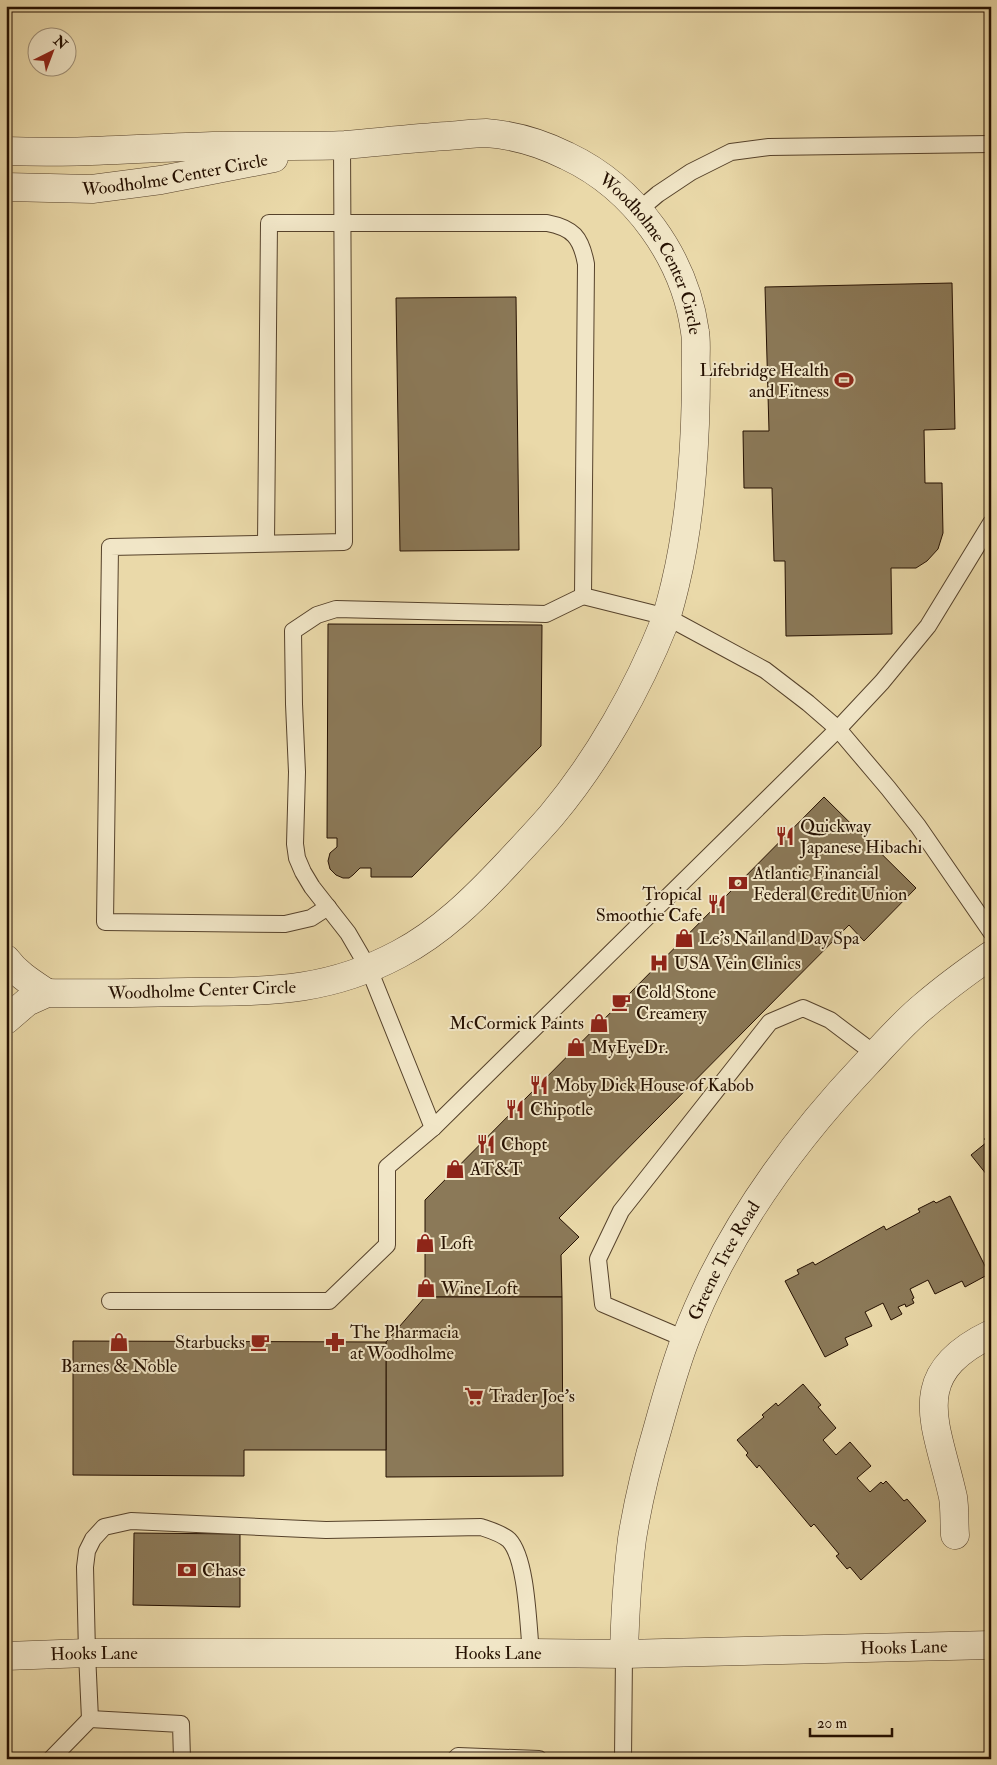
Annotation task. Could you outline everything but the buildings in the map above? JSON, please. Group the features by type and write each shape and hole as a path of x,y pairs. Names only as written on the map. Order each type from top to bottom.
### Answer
{"street":[{"name":"Woodholme Center Circle","path":"6,151 125,151 214,146 342,145 487,133 541,145 568,156 620,190 639,210 668,253 685,291 695,333 696,424 690,502 680,565 667,618 621,714 591,764 552,815 463,908 435,932 401,954 369,969 316,986 273,991 47,992 28,1002 6,1020"},
{"name":"Woodholme Center Circle","path":"6,187 92,189 161,180 342,145"},
{"name":"Greene Tree Road","path":"624,1654 626,1596 634,1529 647,1466 685,1339 720,1263 760,1196 808,1129 838,1094 923,1006 991,955"},
{"path":"6,959 23,976 47,992"},
{"path":"955,1535 953,1499 934,1420 933,1397 937,1380 958,1354 974,1342 991,1334"},
{"name":"Hooks Lane","path":"6,1656 86,1653 624,1654 991,1645"}],"lane":[{"path":"639,210 658,194 691,172 731,152 769,147 991,144"},
{"path":"328,907 311,918 285,924 105,922 110,547 344,542 342,145"},
{"path":"266,543 269,223 547,223 570,230 578,239 586,264 583,596"},
{"path":"110,1301 329,1301 387,1245 387,1168 433,1128 838,730 882,682 928,626 991,523"},
{"path":"433,1128 369,969 348,933 303,872 297,858 294,844 297,772 293,631 317,615 336,609 546,614 583,596 667,618 765,670 808,703 838,730 882,780 918,826 991,932"},
{"path":"685,1339 602,1304 598,1259 621,1212 770,1022 803,1008 830,1020 875,1054"},
{"path":"51,1759 90,1719 86,1653 85,1567 87,1551 93,1539 104,1527 131,1521 326,1530 481,1527 497,1532 508,1540 517,1551 522,1566 531,1653"},
{"path":"623,1759 624,1654"},
{"path":"90,1719 181,1724 182,1759"},
{"path":"455,1759 458,1756 539,1759"}],"place":[{"name":"Lifebridge Health and Fitness","path":"844,380"},
{"name":"Quickway Japanese Hibachi","path":"785,836"},
{"name":"Atlantic Financial Federal Credit Union","path":"738,883"},
{"name":"Tropical Smoothie Cafe","path":"717,904"},
{"name":"Le's Nail and Day Spa","path":"684,938"},
{"name":"USA Vein Clinics","path":"659,963"},
{"name":"Cold Stone Creamery","path":"621,1002"},
{"name":"McCormick Paints","path":"599,1023"},
{"name":"MyEyeDr.","path":"576,1047"},
{"name":"Moby Dick House of Kabob","path":"539,1085"},
{"name":"Chipotle","path":"515,1109"},
{"name":"Chopt","path":"486,1144"},
{"name":"AT&T","path":"455,1169"},
{"name":"Loft","path":"425,1243"},
{"name":"Wine Loft","path":"426,1288"},
{"name":"Barnes & Noble","path":"119,1342"},
{"name":"Starbucks","path":"260,1342"},
{"name":"The Pharmacia at Woodholme","path":"335,1342"},
{"name":"Trader Joe's","path":"474,1396"},
{"name":"Chase","path":"187,1570"}]}
